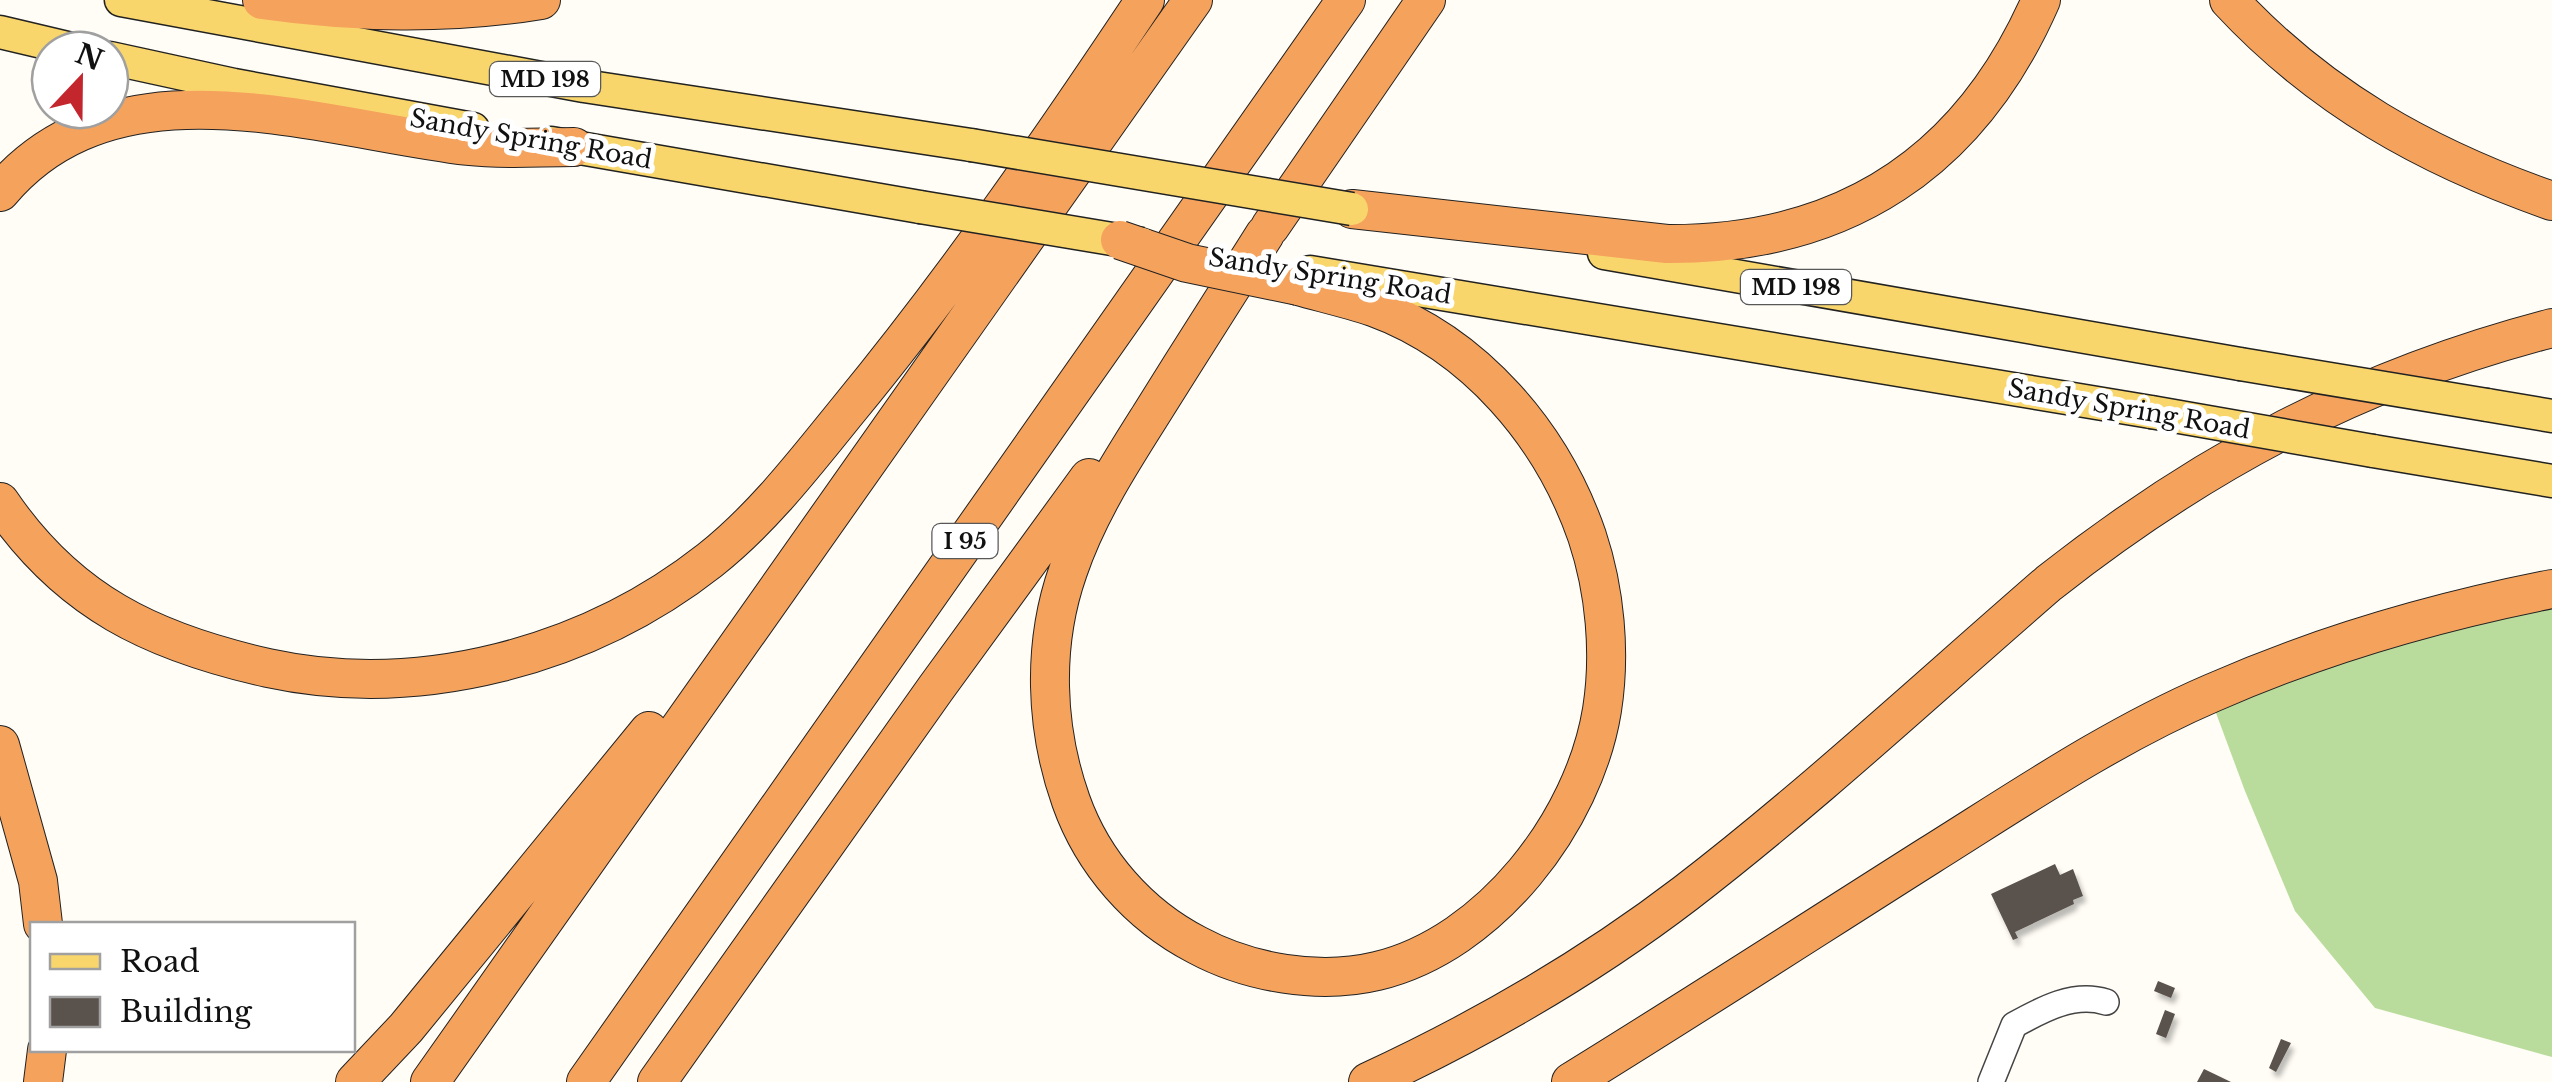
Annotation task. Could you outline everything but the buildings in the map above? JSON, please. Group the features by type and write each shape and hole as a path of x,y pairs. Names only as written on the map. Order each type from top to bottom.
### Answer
{"highway":[{"path":"262,0 378,9 462,8 541,0"},
{"path":"0,502 26,539 62,575 109,610 166,639 287,672 356,678 423,677 545,650 606,625 709,561 750,526 796,473 956,273 1145,0"},
{"path":"430,1082 1193,0"},
{"name":"I 95","path":"586,1082 1346,0"},
{"path":"657,1082 936,688 1266,234 1426,0"},
{"path":"1370,83 1434,0"},
{"path":"1352,209 1667,244 1711,244 1792,229 1874,196 1944,146 2004,74 2041,0"},
{"path":"2228,0 2336,96 2375,122 2470,170 2552,200"},
{"path":"0,192 18,171 52,146 97,124 164,111 228,109 266,113 470,146 574,147"},
{"path":"1120,240 1186,263 1304,280 1416,328 1464,358 1508,400 1542,442 1574,500 1594,557 1603,605 1604,640 1602,710 1569,808 1546,846 1508,892 1469,926 1423,953 1378,971 1327,976 1275,973 1218,956 1170,931 1134,901 1100,860 1078,819 1062,774 1052,724 1049,675 1053,632 1066,574 1088,520 1154,410 1266,234"},
{"path":"1368,1082 1501,1015 1596,956 1686,893 2049,584 2111,534 2189,482 2274,434 2409,371 2552,328"},
{"path":"355,1082 406,1028 648,732 795,563"},
{"path":"1571,1082 2049,780 2194,702 2294,659 2380,630 2552,590"},
{"path":"0,745 38,881 43,922"},
{"path":"43,1082 46,1052"}],"main road":[{"name":"MD 198","path":"121,0 584,86 971,145 2552,416"},
{"path":"0,32 30,39"},
{"name":"Sandy Spring Road","path":"130,62 574,147 1120,240"},
{"name":"Sandy Spring Road","path":"1304,280 2151,412 2552,481"}],"lane":[{"path":"1991,1082 2014,1025 2075,998 2106,1002"}],"green space":[{"path":"2552,589 2552,1057 2375,1008 2295,911 2209,694"}]}
